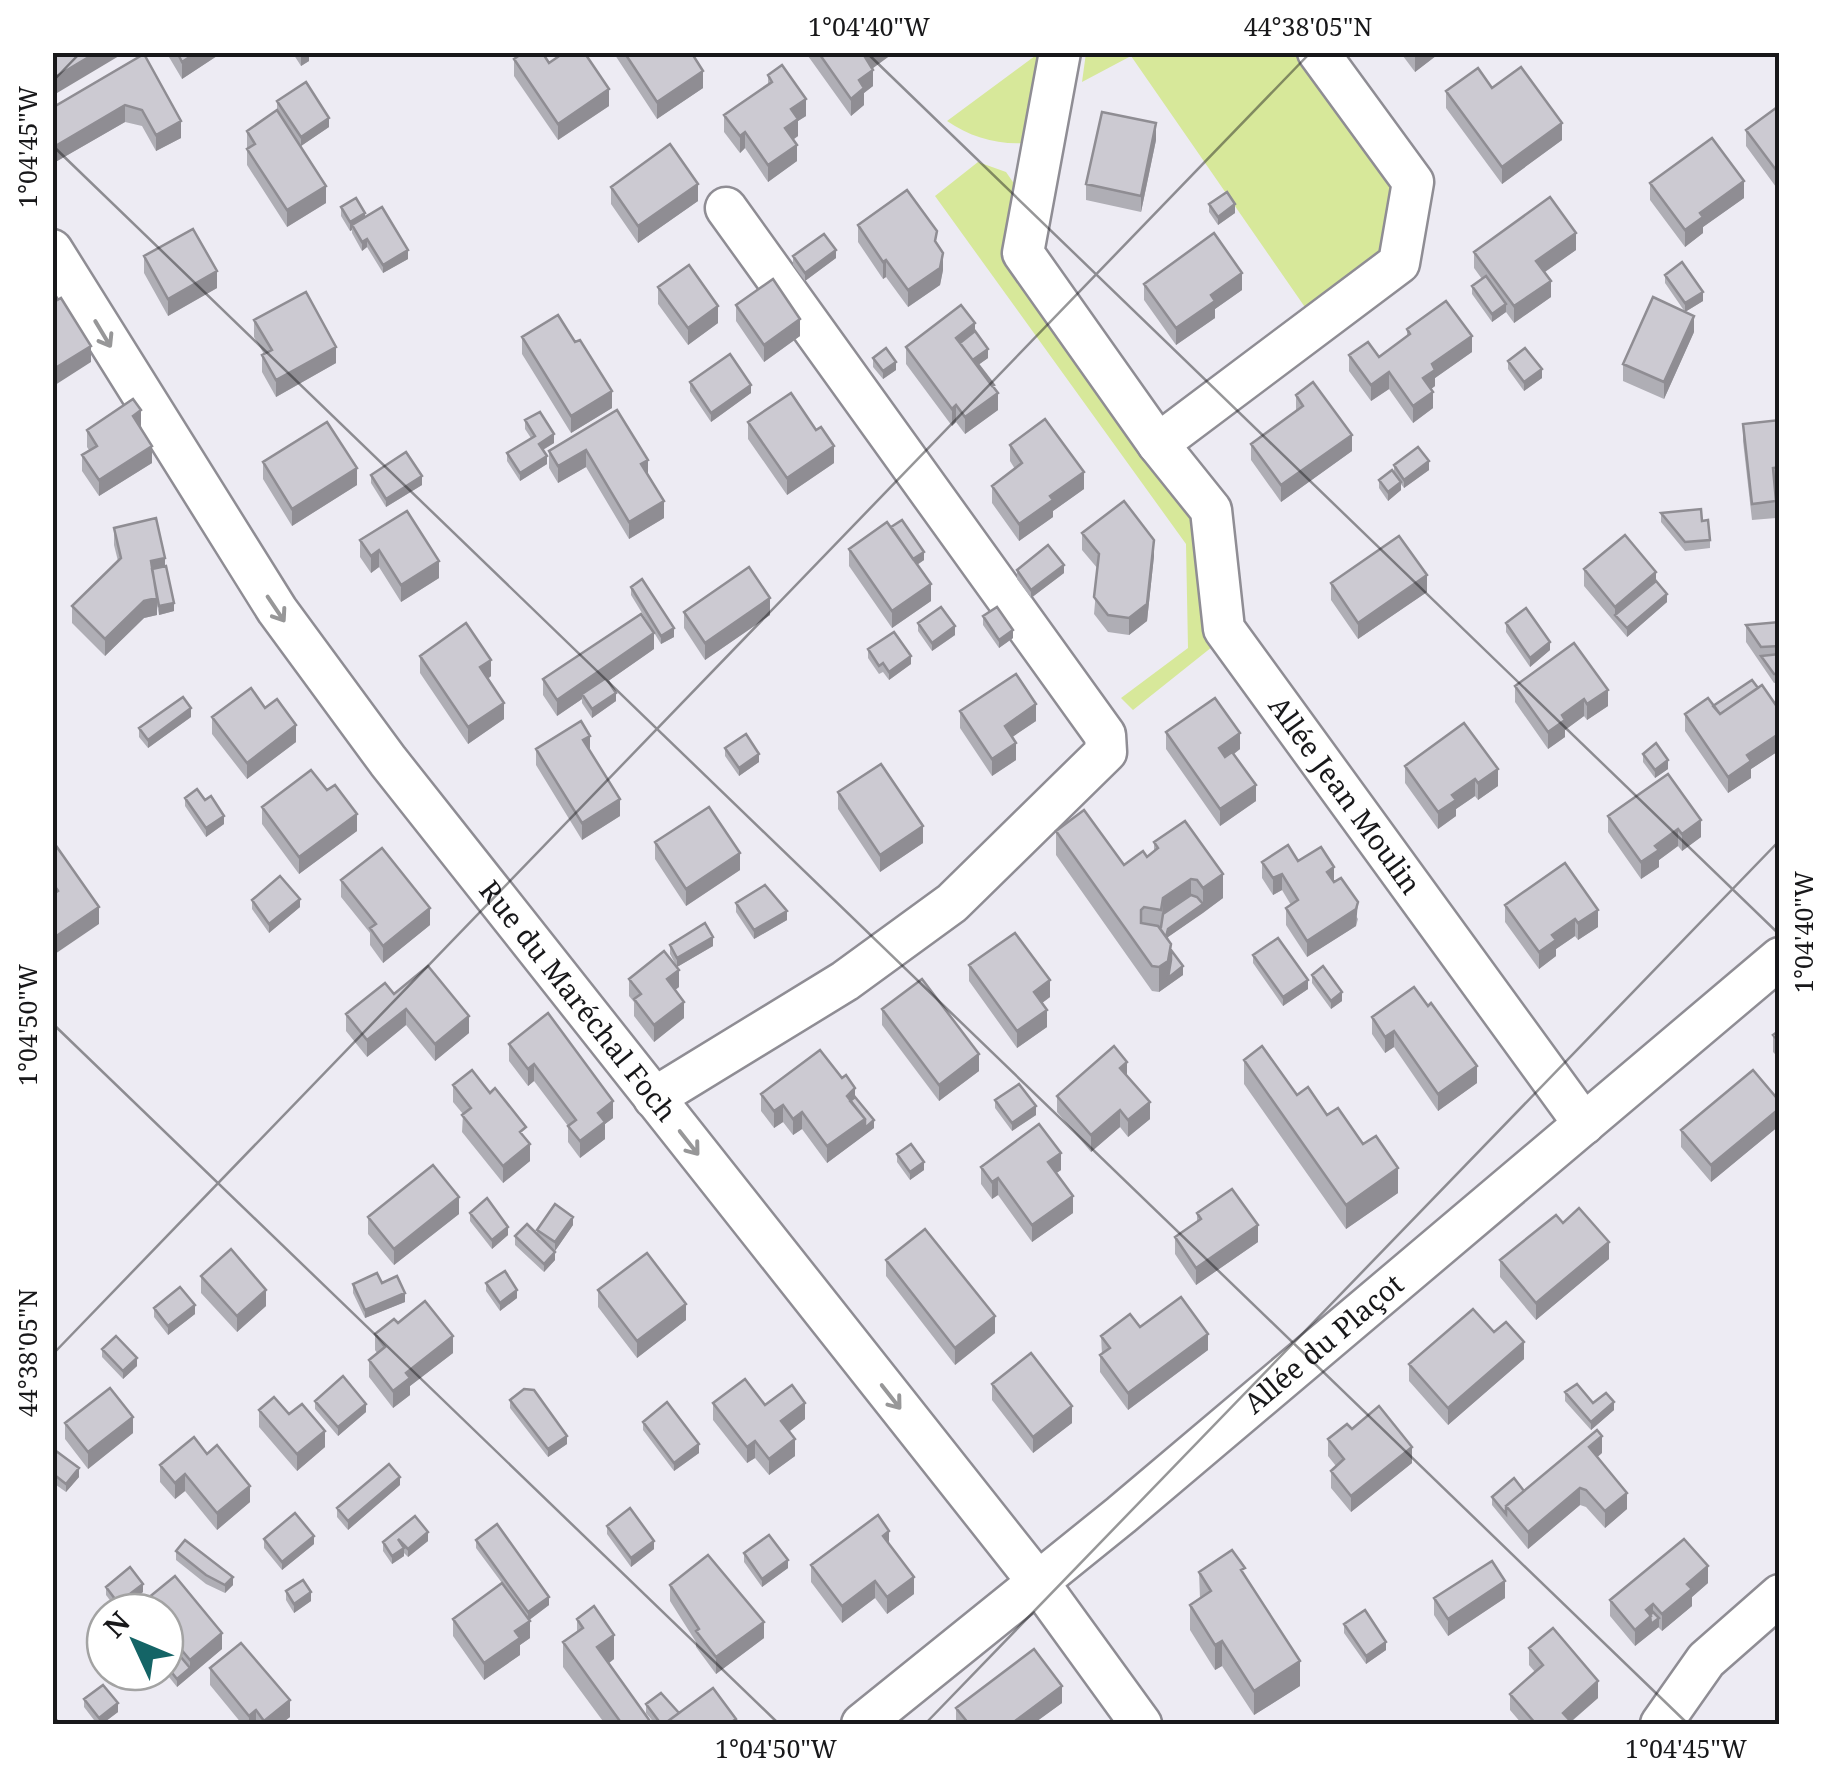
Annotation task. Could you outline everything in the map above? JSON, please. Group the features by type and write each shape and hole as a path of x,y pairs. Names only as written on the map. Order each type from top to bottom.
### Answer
{"street":[{"name":"Allée Jean Moulin","path":"1060,52 1024,253 1158,444 1211,510 1224,629 1584,1124"},
{"path":"1158,444 1399,263 1413,182 1318,52"},
{"path":"654,1098 844,981 952,903 1106,752 1106,735 726,208"},
{"name":"Rue du Maréchal Foch","path":"52,250 276,610 388,760 1038,1582 1140,1724"},
{"name":"Allée du Plaçot","path":"862,1724 1038,1582 1780,958"},
{"path":"1661,1724 1706,1660 1780,1595"}],"green space":[{"path":"1044,53 1025,143 984,139 947,121"},
{"path":"1086,53 1297,53 1396,187 1383,254 1309,313 1131,56 1082,82"},
{"path":"978,162 1006,172 1015,185 1009,239 1197,523 1212,647 1133,710 1121,698 1188,648 1186,544 935,196"}],"building":[{"path":"52,52 97,52 52,79"},
{"path":"177,52 197,52 182,62"},
{"path":"524,52 542,52 549,63 565,52 584,52 609,89 558,124 514,59"},
{"path":"624,52 691,52 703,71 657,102"},
{"path":"818,52 871,52 865,57 873,70 859,80 864,88 851,99"},
{"path":"144,54 181,121 156,135 142,110 125,105 52,148 52,108"},
{"path":"782,65 806,99 791,109 798,119 785,128 797,145 768,165 745,132 740,136 724,115 772,82 768,75"},
{"path":"1521,67 1562,123 1502,167 1446,91 1478,68 1492,88"},
{"path":"306,82 329,118 301,137 277,101"},
{"path":"1780,105 1780,168 1776,170 1746,130"},
{"path":"277,110 326,186 287,210 247,149 255,144 247,131"},
{"path":"1102,112 1156,123 1141,196 1086,184"},
{"path":"1712,138 1744,181 1700,213 1703,217 1685,230 1650,183"},
{"path":"670,144 698,184 638,226 611,187"},
{"path":"907,190 937,231 935,241 943,253 940,268 908,290 858,225"},
{"path":"1227,192 1235,204 1218,217 1209,204"},
{"path":"1550,197 1576,233 1536,261 1551,281 1514,306 1474,252"},
{"path":"356,198 365,213 350,222 341,207"},
{"path":"382,207 408,250 383,265 367,239 362,242 352,225"},
{"path":"193,229 217,271 168,299 144,256"},
{"path":"1214,233 1242,273 1211,295 1215,301 1176,328 1144,284"},
{"path":"824,234 836,250 805,273 793,256"},
{"path":"1682,262 1703,292 1685,303 1665,275"},
{"path":"689,265 718,306 688,328 658,287"},
{"path":"1486,276 1506,304 1492,314 1472,286"},
{"path":"773,279 800,319 764,345 736,305"},
{"path":"306,292 336,347 276,380 262,355 272,350 254,320"},
{"path":"1653,297 1694,316 1664,382 1623,364"},
{"path":"61,298 91,346 52,370 52,303"},
{"path":"1446,301 1472,336 1432,364 1435,370 1423,378 1433,392 1413,406 1389,372 1371,385 1349,355 1368,342 1379,357 1410,334 1407,329"},
{"path":"961,305 975,323 956,338 998,393 965,417 956,405 952,409 906,347"},
{"path":"558,315 575,342 580,340 612,391 571,416 522,337"},
{"path":"975,331 988,349 974,359 992,386 960,343"},
{"path":"886,348 896,362 883,371 873,358"},
{"path":"1525,348 1542,369 1524,382 1508,361"},
{"path":"730,354 751,385 711,413 690,382"},
{"path":"1313,382 1352,435 1281,485 1251,444 1303,406 1296,395"},
{"path":"791,393 816,430 821,427 834,446 787,478 748,422"},
{"path":"133,399 141,410 133,416 152,446 99,480 82,455 97,446 87,430"},
{"path":"617,410 648,460 641,464 664,501 629,522 586,450 558,466 549,451"},
{"path":"540,412 554,434 539,444 547,456 520,473 507,453 535,436 525,420"},
{"path":"1045,419 1084,472 1019,524 992,486 1022,463 1010,445"},
{"path":"1780,420 1780,467 1773,468 1776,501 1752,504 1743,424"},
{"path":"327,422 357,468 292,509 263,462"},
{"path":"1418,447 1429,461 1404,480 1394,465"},
{"path":"406,452 422,476 386,499 371,475"},
{"path":"1392,470 1401,482 1388,492 1379,480"},
{"path":"1124,501 1154,540 1147,604 1129,618 1108,615 1094,597 1099,554 1082,533"},
{"path":"1701,509 1702,521 1708,520 1710,540 1685,542 1661,513"},
{"path":"407,511 439,561 401,585 379,550 371,556 360,540"},
{"path":"156,518 165,558 151,561 157,598 144,601 105,639 72,606 121,558 114,528"},
{"path":"902,520 924,552 913,559 891,527"},
{"path":"887,522 931,584 892,611 849,549"},
{"path":"1625,535 1656,572 1615,607 1584,569"},
{"path":"1399,536 1427,575 1358,623 1331,583"},
{"path":"1048,545 1064,565 1031,590 1017,570"},
{"path":"166,566 174,603 159,606 152,569"},
{"path":"749,567 770,598 705,643 684,612"},
{"path":"642,579 674,628 661,636 631,587"},
{"path":"1656,581 1667,594 1627,628 1615,615"},
{"path":"941,607 955,626 932,643 918,623"},
{"path":"997,607 1013,630 999,640 983,616"},
{"path":"1526,608 1550,642 1530,658 1506,623"},
{"path":"641,614 654,633 557,700 543,679"},
{"path":"1780,622 1780,646 1761,647 1746,625"},
{"path":"466,623 491,660 480,667 504,703 468,727 420,656"},
{"path":"894,632 911,656 889,672 883,663 879,666 868,649"},
{"path":"1574,643 1608,690 1587,704 1584,699 1562,715 1565,720 1548,732 1515,686"},
{"path":"1780,654 1780,674 1774,674 1761,656"},
{"path":"1016,674 1036,704 1005,726 1016,743 992,759 960,711"},
{"path":"606,678 616,693 592,709 582,694"},
{"path":"1752,680 1758,688 1720,714 1713,706"},
{"path":"1762,685 1780,711 1780,733 1747,755 1751,761 1728,777 1685,714 1708,698 1720,714"},
{"path":"251,688 265,708 277,699 296,725 247,763 212,717"},
{"path":"183,697 191,708 148,740 139,728"},
{"path":"1215,698 1240,733 1219,748 1225,757 1232,752 1256,785 1220,809 1166,732"},
{"path":"581,721 590,736 583,740 620,799 582,823 536,749"},
{"path":"1464,723 1498,769 1452,795 1456,800 1438,812 1405,766"},
{"path":"746,734 759,754 739,768 725,748"},
{"path":"1656,743 1668,760 1655,770 1643,754"},
{"path":"881,764 923,826 880,855 838,792"},
{"path":"311,770 327,790 335,785 357,814 299,857 262,807"},
{"path":"1668,774 1701,820 1682,834 1678,829 1655,846 1659,850 1641,862 1608,816"},
{"path":"197,789 205,800 211,796 224,816 206,828 185,798"},
{"path":"709,807 740,853 686,889 655,842"},
{"path":"1084,810 1124,865 1143,851 1147,857 1158,848 1154,842 1185,821 1223,874 1203,888 1191,879 1163,898 1161,910 1141,910 1141,923 1158,926 1171,944 1168,961 1159,967 1152,966 1056,831"},
{"path":"52,840 99,907 52,939 52,895 58,891 52,882"},
{"path":"1288,845 1298,861 1321,847 1334,867 1327,872 1334,882 1341,878 1358,902 1356,909 1307,941 1286,908 1298,900 1282,874 1273,878 1262,862"},
{"path":"382,848 430,908 383,946 370,928 376,924 341,880"},
{"path":"1565,863 1598,910 1578,923 1575,919 1552,935 1556,940 1539,952 1505,905"},
{"path":"280,876 300,899 269,924 252,900"},
{"path":"765,885 787,911 754,930 736,903"},
{"path":"1191,895 1203,904 1168,929 1166,937 1159,927 1163,914"},
{"path":"705,923 713,937 677,958 670,945"},
{"path":"1015,933 1050,980 1034,992 1047,1010 1017,1031 969,965"},
{"path":"1278,938 1308,980 1283,997 1253,955"},
{"path":"1171,950 1183,966 1168,978 1171,960"},
{"path":"664,951 679,970 667,979 684,1002 654,1025 634,999 641,994 629,979"},
{"path":"428,966 469,1016 435,1044 406,1009 367,1040 346,1014 385,983 394,994"},
{"path":"1323,966 1342,992 1331,1001 1312,975"},
{"path":"922,979 979,1054 939,1085 882,1009"},
{"path":"1414,987 1428,1006 1431,1003 1477,1066 1438,1094 1394,1031 1385,1037 1372,1017"},
{"path":"548,1013 613,1101 598,1113 605,1122 580,1141 568,1126 576,1120 534,1064 528,1069 509,1044"},
{"path":"1114,1046 1127,1062 1120,1068 1150,1102 1128,1120 1120,1110 1091,1135 1057,1096"},
{"path":"1262,1046 1297,1095 1308,1087 1327,1115 1338,1108 1363,1144 1376,1136 1398,1168 1346,1205 1244,1060"},
{"path":"820,1050 855,1088 847,1096 865,1119 827,1146 802,1112 793,1119 783,1105 774,1111 761,1094"},
{"path":"472,1070 490,1093 495,1088 526,1127 520,1132 530,1144 503,1166 462,1115 471,1108 453,1085"},
{"path":"1753,1070 1780,1102 1780,1108 1711,1165 1681,1130"},
{"path":"1019,1084 1036,1106 1012,1123 995,1100"},
{"path":"855,1097 874,1120 865,1128 865,1119 850,1101"},
{"path":"1039,1124 1061,1153 1048,1162 1073,1196 1032,1225 998,1178 992,1182 981,1167"},
{"path":"911,1144 924,1162 910,1172 897,1154"},
{"path":"433,1165 459,1197 394,1249 368,1217"},
{"path":"1232,1189 1258,1225 1196,1268 1175,1237 1201,1219 1197,1213"},
{"path":"487,1198 508,1227 492,1240 470,1213"},
{"path":"555,1204 573,1217 555,1242 537,1230"},
{"path":"1579,1208 1609,1242 1536,1303 1500,1260 1556,1215 1563,1223"},
{"path":"527,1224 555,1252 544,1264 515,1236"},
{"path":"925,1229 995,1316 955,1348 886,1260"},
{"path":"231,1249 266,1290 237,1316 201,1276"},
{"path":"647,1253 686,1304 637,1341 598,1290"},
{"path":"505,1271 517,1290 500,1303 486,1283"},
{"path":"377,1273 382,1283 397,1276 405,1293 365,1310 353,1284"},
{"path":"180,1287 195,1305 168,1326 154,1308"},
{"path":"1181,1297 1208,1334 1128,1393 1100,1355 1110,1348 1101,1336 1130,1314 1140,1327"},
{"path":"425,1301 453,1336 406,1373 410,1378 393,1391 369,1360 385,1347 375,1334 394,1319 398,1323"},
{"path":"1473,1309 1494,1332 1506,1322 1524,1342 1448,1408 1409,1364"},
{"path":"116,1336 137,1358 123,1371 102,1349"},
{"path":"1031,1353 1072,1406 1033,1437 992,1384"},
{"path":"343,1376 366,1404 338,1427 315,1401"},
{"path":"745,1379 765,1405 792,1385 805,1403 781,1421 795,1439 769,1459 755,1441 747,1447 713,1403"},
{"path":"1577,1384 1593,1403 1606,1393 1614,1402 1591,1422 1565,1392"},
{"path":"110,1388 133,1417 88,1452 65,1423"},
{"path":"524,1389 534,1390 567,1436 548,1449 510,1400"},
{"path":"274,1397 289,1414 302,1404 325,1431 297,1454 259,1410"},
{"path":"667,1402 699,1444 674,1463 643,1422"},
{"path":"1379,1406 1412,1447 1351,1496 1331,1471 1344,1459 1328,1439 1347,1424 1352,1429"},
{"path":"1597,1430 1602,1436 1589,1447 1627,1493 1605,1511 1580,1488 1528,1532 1506,1506"},
{"path":"194,1437 207,1454 217,1445 250,1486 217,1513 185,1474 175,1483 160,1465"},
{"path":"52,1448 79,1468 66,1484 52,1473"},
{"path":"389,1464 400,1477 348,1521 337,1508"},
{"path":"1514,1478 1524,1491 1506,1506 1506,1514 1492,1497"},
{"path":"630,1508 654,1541 631,1558 607,1526"},
{"path":"295,1513 314,1536 282,1562 264,1539"},
{"path":"878,1515 889,1531 883,1536 914,1577 887,1597 875,1581 842,1606 811,1565"},
{"path":"415,1516 428,1532 408,1549 398,1539 404,1548 392,1556 383,1542"},
{"path":"497,1524 549,1597 528,1612 476,1540"},
{"path":"769,1535 788,1560 762,1579 744,1553"},
{"path":"1684,1539 1708,1566 1687,1584 1692,1589 1662,1614 1653,1604 1646,1610 1651,1616 1635,1630 1610,1600"},
{"path":"185,1540 233,1577 225,1585 206,1575 176,1551"},
{"path":"1232,1550 1300,1661 1254,1691 1222,1641 1215,1645 1190,1605 1211,1591 1199,1572"},
{"path":"708,1555 764,1622 716,1657 670,1585"},
{"path":"1492,1561 1505,1581 1448,1619 1434,1598"},
{"path":"130,1567 143,1584 132,1592 110,1592 106,1587"},
{"path":"175,1576 222,1633 190,1660 185,1654 185,1592 155,1592"},
{"path":"303,1580 311,1592 294,1604 286,1591"},
{"path":"502,1583 530,1621 515,1631 520,1638 484,1663 453,1619"},
{"path":"594,1606 614,1635 597,1647 652,1724 622,1724 563,1642 583,1628 577,1619"},
{"path":"1365,1610 1386,1642 1366,1656 1344,1624"},
{"path":"1553,1628 1598,1681 1563,1713 1573,1724 1536,1724 1510,1694 1543,1665 1529,1648"},
{"path":"241,1643 290,1700 264,1721 256,1710 249,1716 210,1668"},
{"path":"1034,1649 1062,1686 1011,1724 969,1724 956,1708"},
{"path":"713,1688 736,1719 729,1724 664,1724"},
{"path":"94,1692 109,1692 118,1703 99,1718 84,1699"},
{"path":"661,1693 679,1713 664,1724 646,1704"}]}
